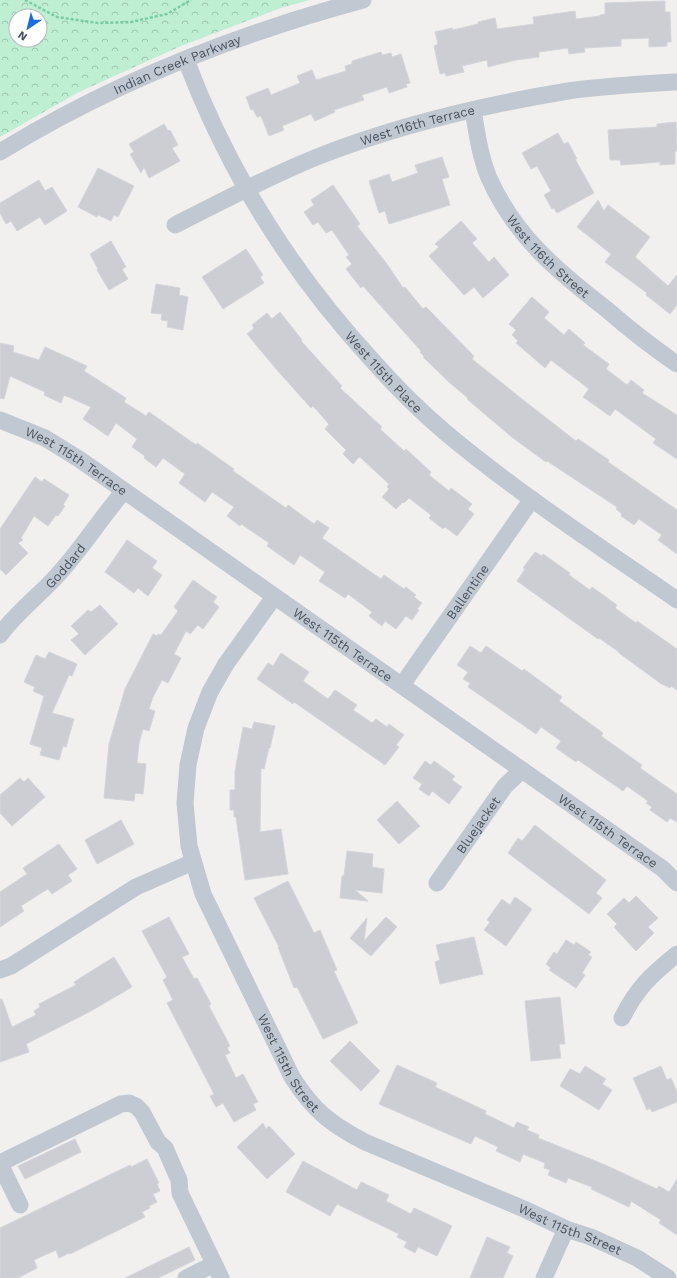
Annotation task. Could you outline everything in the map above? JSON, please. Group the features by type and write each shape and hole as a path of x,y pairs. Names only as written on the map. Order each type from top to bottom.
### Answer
{"street":[{"name":"Indian Creek Parkway","path":"0,152 67,114 128,84 229,42 307,15 363,0"},
{"name":"West 115th Place","path":"186,60 198,93 236,171 269,227 309,285 353,340 394,384 446,433 532,499 677,600"},
{"name":"West 116th Terrace","path":"175,225 246,188 318,157 391,131 429,120 570,91 677,82"},
{"name":"West 116th Street","path":"473,110 478,145 488,177 504,207 523,234 574,284 654,348 677,364"},
{"name":"West 115th Terrace","path":"0,420 45,438 79,459 663,869 677,883"},
{"name":"Goddard","path":"0,635 17,615 54,580 124,491"},
{"name":"Ballentine","path":"402,685 532,499"},
{"name":"West 115th Street","path":"274,597 226,664 210,692 196,728 188,765 185,803 187,832 193,862 203,894 292,1077 303,1095 324,1117 343,1131 365,1142 566,1228 591,1237 637,1258 668,1278"},
{"name":"Bluejacket","path":"437,883 505,786 522,770"},
{"path":"0,970 11,966 136,887 193,862"},
{"path":"622,1018 630,1001 642,986 654,973 677,954"},
{"path":"20,1205 0,1164 121,1104 128,1103 136,1106 142,1112 158,1142 165,1148 179,1180 180,1193 217,1271 186,1278"},
{"path":"544,1278 566,1228"}],"path":[{"path":"25,0 57,16 98,23 131,22 167,14 191,0"}],"green space":[{"path":"0,0 310,0 281,8 181,46 79,92 0,137"}],"building":[{"path":"665,1 665,12 670,12 671,42 667,42 667,46 649,47 649,38 621,39 621,46 584,48 585,52 569,54 568,48 539,52 539,57 516,60 488,67 487,60 462,66 464,72 446,76 445,73 440,74 434,46 438,44 435,32 452,28 453,30 495,18 497,29 534,24 533,17 575,11 576,19 600,16 605,14 605,3"},
{"path":"381,52 382,55 391,53 392,57 401,54 410,83 406,84 407,87 389,93 387,87 362,95 364,100 334,110 335,112 315,121 311,114 282,126 284,130 269,136 261,116 257,117 253,109 251,110 246,97 268,88 271,95 300,83 297,76 312,70 316,80 346,71 345,66 352,64 352,61"},
{"path":"676,122 677,151 675,151 675,164 660,165 660,162 621,165 620,160 610,160 608,130 657,127 657,124"},
{"path":"164,124 168,131 170,130 178,145 172,148 180,161 149,178 144,167 141,173 130,154 134,152 129,144"},
{"path":"558,133 564,144 568,142 577,159 575,159 594,193 557,213 554,208 552,209 544,195 551,191 537,166 531,169 522,153"},
{"path":"442,157 449,177 442,179 450,205 389,224 385,211 379,213 369,181 389,174 392,182 418,173 415,165"},
{"path":"98,168 134,186 118,217 114,215 111,221 98,215 97,217 78,207"},
{"path":"39,180 45,191 52,187 67,211 45,225 40,217 17,231 11,221 6,224 0,213 0,203"},
{"path":"333,185 360,224 357,226 387,264 403,288 405,287 423,309 426,307 474,356 472,359 576,441 578,439 609,460 608,462 677,510 677,554 658,540 662,535 639,519 634,525 621,516 622,514 616,509 617,507 547,461 546,462 513,438 467,399 468,398 423,357 424,356 420,352 421,351 363,286 361,288 346,269 352,264 346,257 349,255 332,230 326,233 318,222 313,225 304,212 314,205 311,200"},
{"path":"598,200 604,211 608,205 650,237 635,257 668,286 677,275 677,305 670,314 646,295 647,293 605,262 611,254 577,227"},
{"path":"461,221 477,239 472,243 489,262 494,257 509,275 483,298 474,287 464,295 429,256 439,247 435,244"},
{"path":"111,241 126,267 122,269 128,279 109,290 97,270 98,269 90,254"},
{"path":"246,249 263,275 260,277 264,283 223,309 202,277"},
{"path":"156,284 180,288 179,295 188,297 183,330 167,327 168,321 161,320 162,314 151,313"},
{"path":"532,297 549,312 544,318 564,335 569,329 585,343 583,345 609,364 606,369 627,385 631,380 644,390 642,393 677,415 677,459 653,443 656,439 615,409 610,416 583,397 589,389 551,360 545,368 516,343 518,341 512,335 516,330 509,324"},
{"path":"280,312 302,340 301,341 342,386 340,388 382,427 380,429 404,451 406,449 431,472 429,475 449,491 451,488 472,504 468,509 474,514 457,536 445,527 443,529 429,518 431,515 409,498 396,509 382,497 389,489 387,487 389,484 361,458 359,457 353,464 343,454 346,450 325,429 329,424 313,406 311,408 247,334 254,328 252,325 267,313 272,319"},
{"path":"0,343 14,346 13,352 39,360 45,347 87,366 84,371 126,398 124,402 146,416 149,412 196,445 197,443 234,469 233,471 286,508 288,505 314,524 317,520 329,528 322,538 381,579 384,575 404,589 406,587 416,595 414,597 422,603 417,609 419,610 412,620 406,616 396,629 385,621 382,626 369,616 372,612 348,594 345,598 319,581 325,572 300,555 294,565 267,546 269,543 241,524 240,526 227,516 234,507 212,492 205,502 179,483 185,474 163,458 156,467 144,458 145,456 132,447 137,439 116,423 108,436 83,419 91,407 64,395 61,403 44,395 45,392 10,376 4,399 0,398"},
{"path":"35,477 42,482 44,479 69,495 63,505 65,506 48,526 34,516 21,538 23,540 18,543 28,553 6,575 0,569 0,529"},
{"path":"127,540 157,561 152,568 162,575 148,596 138,588 134,593 105,572"},
{"path":"535,552 542,556 543,554 570,573 569,575 590,590 592,587 617,605 615,608 636,623 637,621 677,649 677,690 671,686 670,688 660,683 619,652 599,638 598,639 517,581 525,569 523,568"},
{"path":"193,580 217,597 213,602 219,607 203,629 198,625 190,634 186,631 174,654 181,658 168,683 162,680 153,697 149,709 155,711 149,731 143,729 139,743 137,763 146,764 143,794 135,793 134,801 104,798 109,744 125,689 153,634 157,636 158,634 161,635 178,611 174,607"},
{"path":"100,605 118,624 85,655 71,640 79,634 71,626 88,610 91,612"},
{"path":"470,646 481,653 486,646 522,671 524,669 562,697 559,701 603,733 601,736 642,765 640,768 677,794 677,822 670,818 667,822 650,810 652,807 646,803 648,801 627,786 623,791 578,760 576,762 556,748 561,741 541,727 536,734 468,687 470,683 463,679 468,672 457,665"},
{"path":"49,652 77,664 72,676 69,675 52,713 74,719 66,747 63,746 59,760 40,755 42,748 30,744 44,696 33,691 35,687 24,682 36,655 45,659"},
{"path":"281,653 309,672 303,681 328,699 335,690 357,705 353,710 372,723 376,719 387,727 389,724 404,735 396,745 399,747 385,765 294,702 293,704 257,679 268,663 273,666"},
{"path":"254,722 275,726 264,769 261,768 260,832 281,829 288,874 245,880 236,817 234,817 234,810 230,810 230,790 235,790 235,771 243,727 252,729"},
{"path":"425,761 431,765 434,761 455,776 452,780 462,787 449,804 432,791 429,796 419,789 422,784 413,778"},
{"path":"20,778 24,782 28,778 45,797 12,826 0,813 0,795"},
{"path":"397,801 420,826 399,844 377,820"},
{"path":"121,820 134,844 97,864 85,840"},
{"path":"535,825 606,880 596,893 602,898 589,914 508,853 518,838 522,841"},
{"path":"59,844 77,869 68,875 72,881 52,894 48,889 41,893 21,906 24,911 0,927 0,892 27,874 23,868"},
{"path":"347,851 373,854 372,867 384,869 382,893 355,890 368,901 340,898 342,876 344,876"},
{"path":"288,881 314,933 320,930 337,970 334,971 358,1023 323,1039 297,987 294,988 279,947 254,898"},
{"path":"636,896 658,918 648,927 654,933 636,951 614,927 617,924 607,914 624,898 629,903"},
{"path":"515,897 532,909 506,946 484,930 490,922 487,920 502,899 510,905"},
{"path":"169,917 189,954 182,957 194,979 197,978 211,1004 209,1006 230,1046 227,1048 230,1053 225,1055 236,1078 243,1074 258,1102 253,1104 256,1110 234,1122 223,1103 216,1107 210,1096 214,1094 167,1003 173,1000 163,980 167,977 142,931"},
{"path":"386,917 397,927 371,956 350,938 367,918 364,941"},
{"path":"474,937 483,974 440,984 435,962 440,960 436,945"},
{"path":"566,940 574,945 576,942 591,952 588,955 592,957 582,973 585,975 576,988 549,970 551,968 546,964 554,952 557,954"},
{"path":"114,957 132,987 91,1011 26,1044 29,1052 0,1062 0,999 2,999 12,1027 36,1015 34,1011 40,1007 39,1004 76,985 74,982"},
{"path":"560,997 565,1044 559,1044 561,1058 531,1061 525,1001"},
{"path":"350,1041 380,1071 361,1091 330,1061"},
{"path":"397,1065 437,1083 435,1087 486,1111 485,1114 514,1128 517,1122 529,1127 527,1130 539,1135 538,1138 603,1164 657,1189 659,1186 669,1192 677,1179 677,1235 659,1223 661,1220 631,1201 629,1207 591,1189 592,1187 568,1178 566,1183 548,1175 550,1170 544,1168 545,1163 523,1154 520,1162 496,1151 498,1147 475,1136 471,1144 379,1104"},
{"path":"585,1066 606,1079 602,1084 612,1090 599,1110 560,1086 570,1069 580,1074"},
{"path":"661,1066 667,1080 671,1078 677,1092 677,1102 652,1112 650,1108 647,1110 633,1078"},
{"path":"263,1123 266,1129 269,1126 295,1154 267,1179 237,1147"},
{"path":"75,1139 81,1152 25,1179 18,1166"},
{"path":"147,1159 159,1183 157,1184 160,1191 153,1194 157,1202 142,1212 145,1217 70,1254 69,1253 59,1258 56,1250 34,1260 37,1268 18,1278 0,1278 0,1228 130,1165 131,1167"},
{"path":"303,1161 357,1190 361,1182 389,1195 386,1201 411,1214 414,1208 452,1226 437,1256 418,1247 415,1253 404,1247 407,1242 397,1237 399,1234 337,1204 330,1216 286,1192"},
{"path":"487,1237 510,1247 507,1253 513,1256 503,1278 470,1278"},
{"path":"189,1247 195,1260 158,1278 125,1278"}]}
